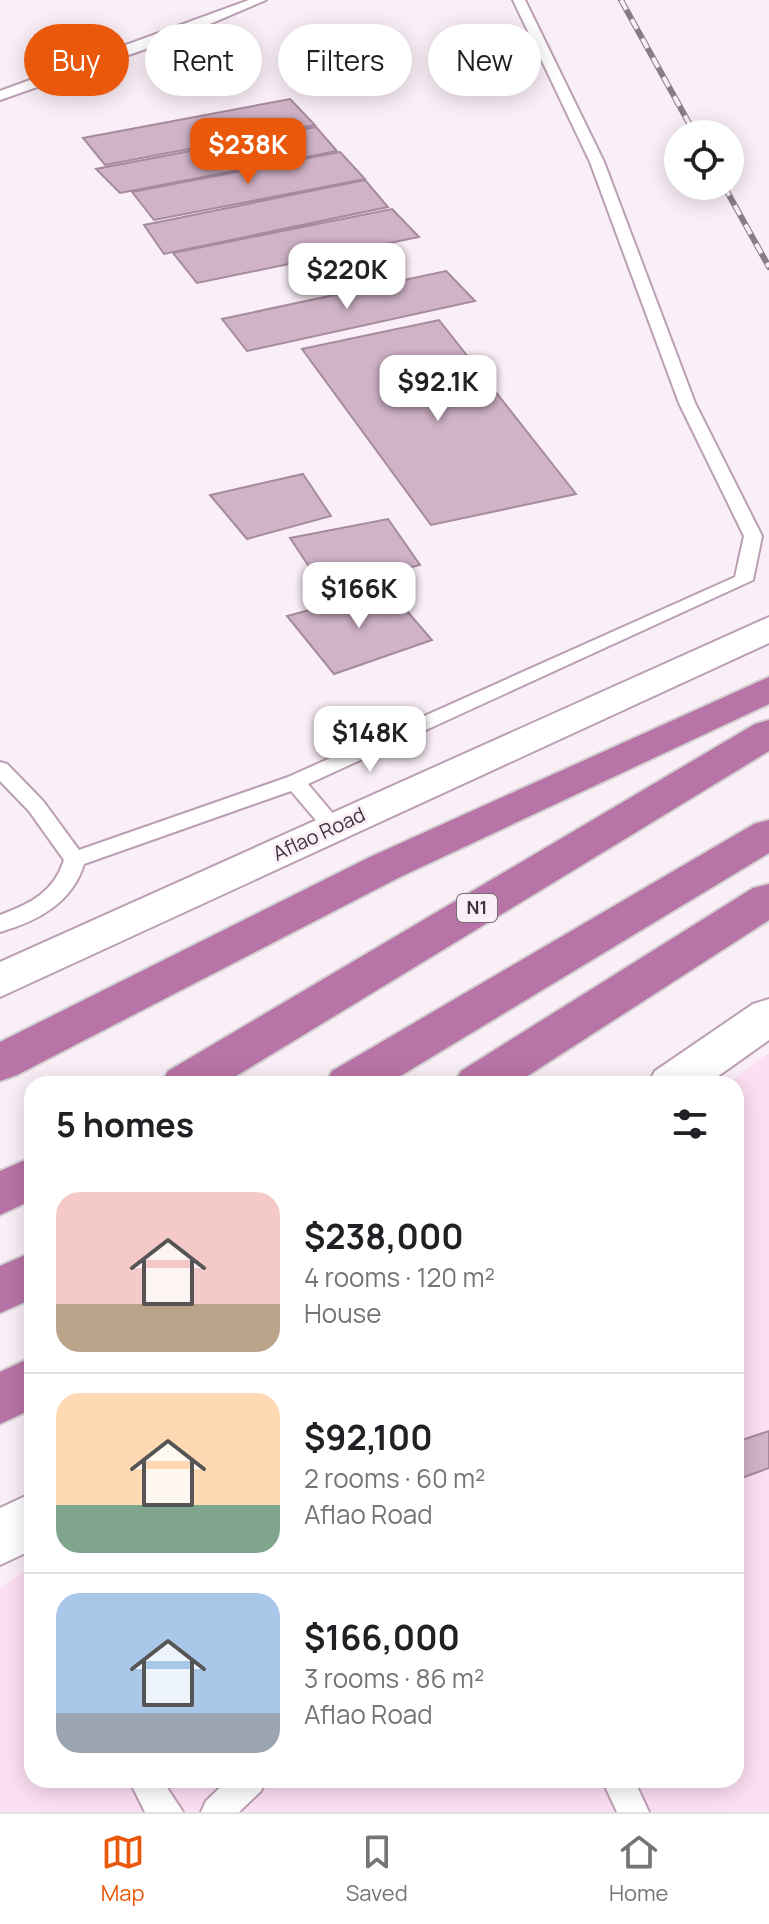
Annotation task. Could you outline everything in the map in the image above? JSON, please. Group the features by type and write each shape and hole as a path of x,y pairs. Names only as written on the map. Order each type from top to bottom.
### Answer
{"highway":[{"path":"0,1063 385,867 769,689"},
{"name":"N1","path":"198,1076 769,733"},
{"path":"362,1076 769,834"},
{"path":"491,1076 769,899"},
{"path":"0,1195 24,1181"},
{"path":"0,1292 24,1278"},
{"path":"0,1401 24,1385"}],"street":[{"name":"Aflao Road","path":"0,981 769,629"},
{"path":"683,1076 769,1016"}],"lane":[{"path":"0,96 260,0"},
{"path":"75,859 295,782 744,580 753,536 687,403 597,162 519,0"},
{"path":"0,769 36,806 75,859 70,881 42,907 0,924"},
{"path":"295,782 333,827"},
{"path":"149,1788 160,1809 167,1812"},
{"path":"217,1812 242,1788"},
{"path":"622,1788 633,1812"}],"shaded area":[{"path":"769,1053 769,1812 0,1812 0,1588 24,1572 24,1788 744,1788 744,1076 738,1076"}],"building":[{"path":"290,99 315,125 105,165 83,138"},
{"path":"316,127 337,151 120,193 96,169"},
{"path":"340,152 365,179 154,220 132,192"},
{"path":"365,180 388,207 164,254 144,225"},
{"path":"392,209 419,237 197,283 173,253"},
{"path":"446,271 475,301 247,351 222,319"},
{"path":"439,320 576,494 431,525 302,349"},
{"path":"303,474 331,516 247,539 210,495"},
{"path":"388,519 420,565 324,589 290,538"},
{"path":"388,589 432,640 334,674 287,616"},
{"path":"769,1431 769,1468 744,1477 744,1439"}],"railway":[{"path":"621,0 687,120"},
{"path":"732,200 769,267"}]}
